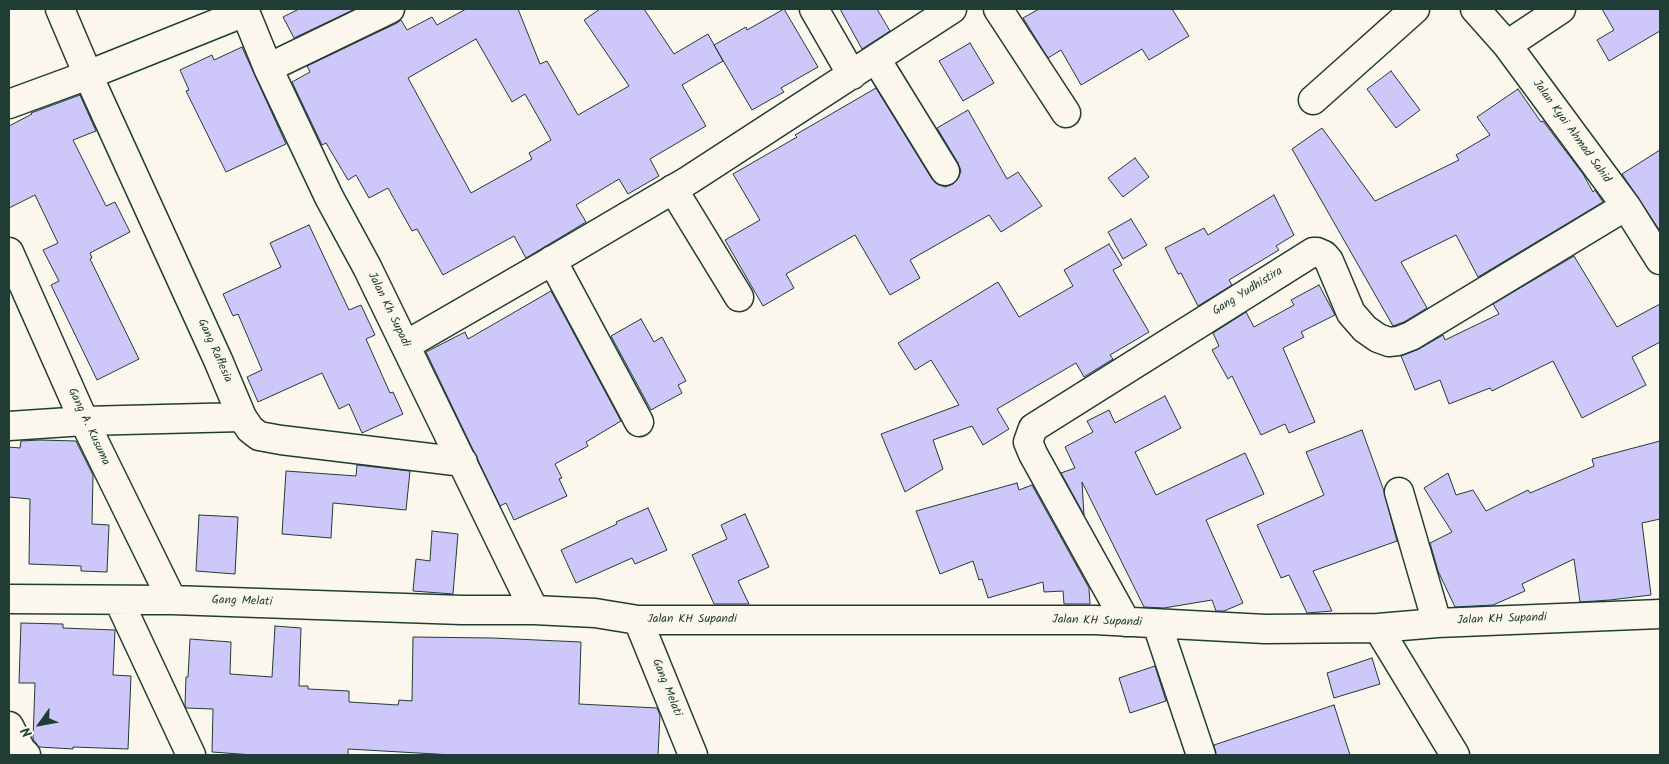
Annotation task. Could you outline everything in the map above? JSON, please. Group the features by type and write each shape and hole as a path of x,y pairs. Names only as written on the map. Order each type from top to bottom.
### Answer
{"street":[{"name":"Gang Raflesia","path":"60,9 242,417 250,429 259,436 463,462"},
{"path":"268,68 390,9"},
{"path":"814,9 852,75"},
{"path":"406,345 673,189 952,9"},
{"path":"998,9 1066,113"},
{"path":"1313,100 1416,9"},
{"name":"Jalan Kyai Ahmad Sahid","path":"1475,9 1507,45 1626,206 1660,260"},
{"path":"1507,45 1561,9"},
{"path":"9,104 88,75 244,10"},
{"name":"Jalan Kh Supadi","path":"244,10 268,68 329,198 368,267 534,610"},
{"path":"876,59 945,171"},
{"path":"673,189 739,297"},
{"name":"Gang Yudhistira","path":"1126,622 1033,454 1028,442 1033,428 1313,252 1324,255 1329,261 1351,313 1366,329 1378,338 1388,342 1398,341 1411,336 1626,206"},
{"name":"Gang A. Kusuma","path":"9,252 84,421 172,600"},
{"path":"552,260 639,422"},
{"path":"9,426 84,421 242,417"},
{"path":"1399,492 1437,623"},
{"path":"9,599 119,601 191,755"},
{"name":"Gang Melati","path":"119,601 172,600 534,610"},
{"name":"Jalan KH Supandi","path":"534,610 595,613 638,620 1095,620 1266,630 1378,628 1437,623 1660,614"},
{"name":"Gang Melati","path":"638,620 693,755"},
{"path":"1157,624 1201,755"},
{"path":"1378,628 1455,755"},
{"path":"9,726 21,750 26,755"}],"building":[{"path":"299,9 355,9 294,38 283,17"},
{"path":"466,9 518,9 540,64 547,61 578,115 629,86 584,20 600,9 644,9 674,54 708,34 723,61 682,85 706,126 650,159 659,176 628,194 619,179 576,205 586,222 526,258 514,236 443,275 417,229 412,231 388,188 369,198 356,175 348,180 326,143 322,145 292,82 310,72 307,66 401,20 407,30 432,17 437,25","holes":["476,39 512,102 525,94 551,140 529,153 532,159 471,193 408,78"]},
{"path":"784,9 818,67 781,88 784,92 752,110 714,45 746,27 747,30"},
{"path":"840,9 877,9 890,31 862,49"},
{"path":"1039,9 1172,9 1189,36 1149,60 1142,49 1081,85 1061,50 1048,58 1023,18"},
{"path":"1602,9 1660,9 1660,31 1609,61 1597,40 1614,30"},
{"path":"970,43 994,83 963,101 939,61"},
{"path":"242,47 286,144 226,172 186,91 189,90 180,70 212,55 214,60"},
{"path":"1391,71 1420,110 1396,128 1367,89"},
{"path":"876,88 932,179 937,184 945,187 953,184 958,179 961,171 937,128 968,110 1007,179 1018,172 1042,206 1001,232 989,215 910,260 920,278 890,295 855,235 786,274 794,288 763,306 725,240 760,220 733,174"},
{"path":"1518,89 1541,122 1543,121 1583,174 1593,192 1595,190 1603,202 1478,277 1456,235 1401,262 1427,308 1404,322 1393,326 1292,149 1322,128 1375,201 1459,160 1456,155 1490,135 1477,117"},
{"path":"80,95 96,131 73,140 106,206 115,202 130,232 90,253 92,258 90,259 139,359 97,380 51,285 59,281 43,250 58,243 35,195 9,208 9,126 31,113"},
{"path":"1660,150 1660,231 1622,174"},
{"path":"1135,158 1149,177 1123,197 1108,178"},
{"path":"1274,195 1294,235 1276,246 1279,250 1229,280 1232,285 1198,306 1181,273 1178,274 1165,248 1204,228 1208,235"},
{"path":"1131,219 1147,245 1123,259 1108,232"},
{"path":"309,225 349,310 361,305 375,335 366,339 390,393 393,392 403,414 362,433 349,404 339,409 322,373 258,402 247,377 262,370 238,314 233,316 223,294 281,267 270,243"},
{"path":"1109,244 1122,265 1113,270 1149,332 1110,355 1113,359 1084,377 1076,363 997,409 1009,429 983,445 972,426 933,440 943,469 905,492 881,434 959,405 931,360 915,370 898,343 998,282 1019,317 1073,286 1064,270"},
{"path":"1574,256 1617,327 1660,304 1660,342 1632,357 1646,385 1582,418 1553,361 1492,391 1490,388 1449,404 1440,380 1415,390 1401,356 1419,349 1443,335 1445,340 1499,314 1493,304"},
{"path":"1319,285 1335,315 1301,332 1304,337 1283,348 1315,422 1289,433 1285,424 1261,435 1232,376 1228,379 1212,350 1219,346 1213,333 1246,312 1254,327 1294,305 1291,300"},
{"path":"551,291 621,421 586,442 588,446 555,464 562,478 559,479 567,496 514,520 506,503 500,506 426,352 465,332 468,339"},
{"path":"641,319 654,342 662,337 686,381 678,385 682,393 651,410 611,336"},
{"path":"1165,396 1181,428 1135,452 1156,495 1245,453 1264,494 1206,520 1243,603 1224,611 1216,611 1212,600 1164,608 1144,607 1082,482 1084,515 1061,473 1075,468 1065,447 1093,432 1087,421 1109,410 1115,423"},
{"path":"1362,430 1384,491 1397,541 1313,571 1332,611 1307,613 1289,575 1281,578 1257,525 1324,495 1306,452"},
{"path":"21,441 76,441 93,475 92,524 109,525 107,572 81,571 81,566 29,564 30,499 9,497 9,447 20,448"},
{"path":"1660,441 1660,519 1642,523 1651,595 1580,602 1574,559 1522,584 1525,591 1493,605 1455,607 1438,571 1430,543 1452,532 1424,488 1448,473 1456,495 1473,490 1486,511 1528,490 1530,493 1594,466 1592,459"},
{"path":"357,465 410,471 406,510 333,503 331,538 282,534 286,471 356,476"},
{"path":"1017,483 1019,490 1032,485 1089,588 1090,604 1064,604 1063,591 1044,592 1043,582 988,598 982,579 979,580 973,561 940,574 916,511"},
{"path":"648,508 667,550 635,564 632,558 576,583 561,550"},
{"path":"745,514 769,567 738,581 749,604 714,604 692,555 727,539 721,525"},
{"path":"199,515 238,517 235,574 196,571"},
{"path":"432,531 458,534 453,594 413,591 416,559 430,561"},
{"path":"21,623 63,624 63,628 115,630 113,675 131,676 128,749 39,747 33,739 35,683 19,683"},
{"path":"275,626 301,628 299,686 308,686 308,689 349,691 349,702 398,705 399,700 412,701 413,637 581,642 579,704 657,708 660,715 658,755 453,755 348,749 348,755 253,755 212,752 213,709 186,708 185,705 190,639 231,642 230,674 272,677"},
{"path":"1372,658 1380,684 1334,698 1327,673"},
{"path":"1155,666 1166,701 1130,713 1119,678"},
{"path":"1334,705 1350,755 1216,755 1214,745"}]}
